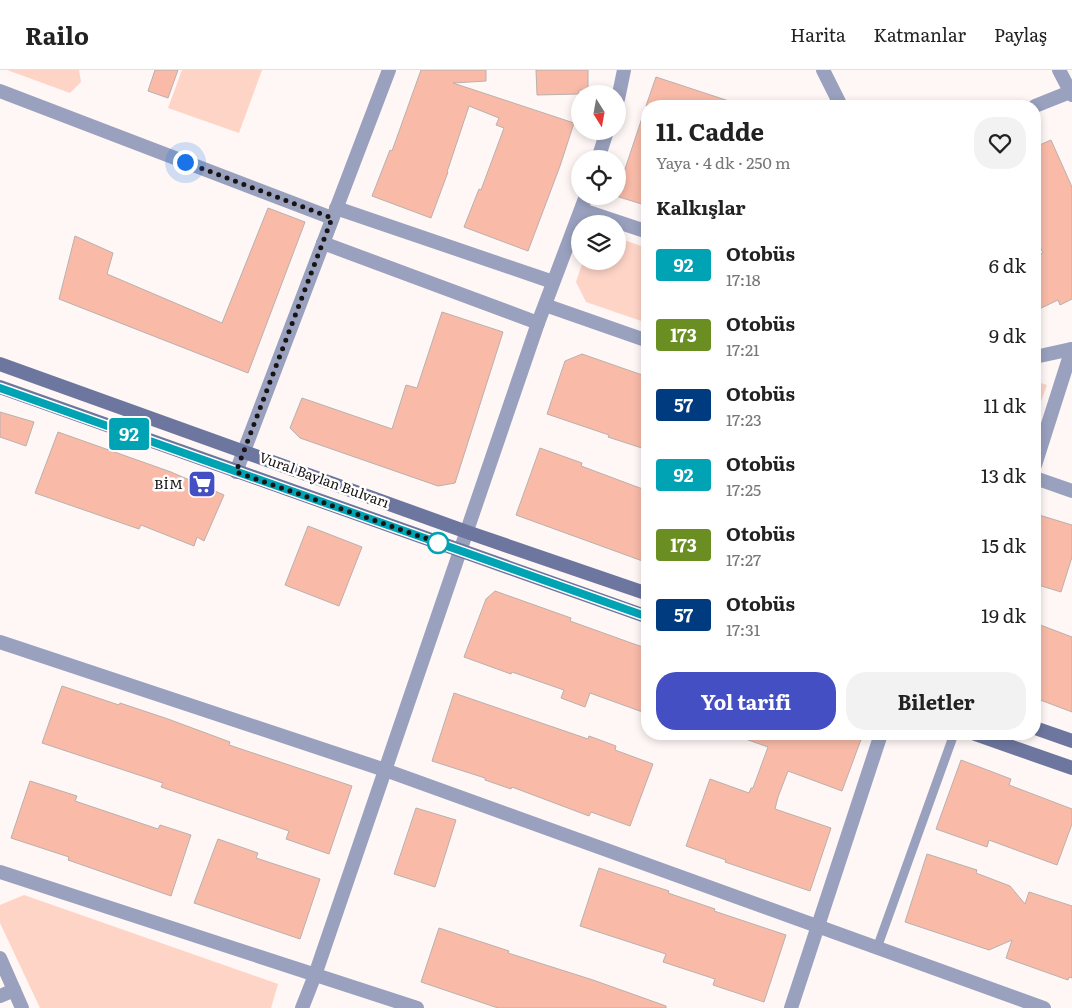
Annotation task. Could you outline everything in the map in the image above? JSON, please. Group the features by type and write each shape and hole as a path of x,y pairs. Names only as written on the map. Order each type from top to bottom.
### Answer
{"main road":[{"name":"Vural Baylan Bulvarı","path":"0,364 467,532 641,592"},
{"name":"Vural Baylan Bulvarı","path":"0,388 641,615"},
{"path":"1041,730 1072,741"},
{"path":"992,740 1072,768"}],"street":[{"path":"236,472 389,70"},
{"path":"621,85 624,70"},
{"path":"823,70 838,100"},
{"path":"1041,104 1071,93 1065,74"},
{"path":"0,91 334,213 553,282"},
{"path":"302,1008 315,975 538,323 583,205"},
{"path":"588,205 641,229"},
{"path":"323,243 538,323"},
{"path":"546,305 641,339"},
{"path":"1041,356 1072,349 1041,446"},
{"path":"1041,480 1072,491"},
{"path":"0,642 385,770 1044,1008"},
{"path":"791,1008 878,740"},
{"path":"0,872 417,1008"},
{"path":"0,958 22,1008"},
{"path":"0,996 14,990"}],"lane":[{"path":"877,948 952,740"}],"shaded area":[{"path":"7,70 79,70 81,82 70,93"},
{"path":"182,70 262,70 239,133 168,108"},
{"path":"626,241 641,246 641,321 586,302 576,282 580,270 626,270"},
{"path":"1041,383 1047,385 1041,402"},
{"path":"24,895 278,984 271,1008 40,1008 0,923 0,905"}],"building":[{"path":"155,70 178,70 168,98 148,91"},
{"path":"421,70 486,70 486,81 453,83 571,122 571,132 560,166 528,251 464,227 479,189 481,190 504,128 496,125 499,118 469,106 431,218 372,196 390,150 392,151"},
{"path":"536,70 588,70 588,85 571,85 571,94 537,95"},
{"path":"656,77 726,100 648,100"},
{"path":"641,121 641,204 626,199 626,166"},
{"path":"1051,140 1072,187 1072,299 1060,305 1058,300 1041,308 1041,254 1043,253 1041,249 1041,144"},
{"path":"268,208 305,222 248,373 59,299 75,236 113,253 107,274 222,323"},
{"path":"442,312 503,332 455,483 438,486 300,438 290,428 302,398 392,429 406,385 417,388"},
{"path":"582,354 641,375 641,448 547,414 565,361"},
{"path":"0,412 34,422 26,446 0,437"},
{"path":"58,432 171,472 224,495 204,541 197,537 194,546 141,525 139,529 35,493"},
{"path":"540,448 582,463 581,466 641,488 641,560 516,515"},
{"path":"1041,516 1072,525 1072,557 1061,592 1041,586"},
{"path":"308,526 362,547 339,606 285,585"},
{"path":"495,591 571,618 570,621 641,646 641,711 590,693 585,707 561,698 564,690 464,657 486,599"},
{"path":"1041,625 1072,637 1072,712 1041,700"},
{"path":"62,686 168,719 230,742 229,745 352,786 329,854 286,839 289,831 161,787 163,783 42,743"},
{"path":"454,693 588,739 589,736 616,746 615,750 653,764 630,826 591,812 589,816 512,787 511,789 485,780 485,778 432,761"},
{"path":"748,740 861,740 842,791 788,771 778,797 775,809 831,828 810,891 725,862 726,860 686,846 710,779 749,793 751,788 753,788 768,747"},
{"path":"961,760 1011,779 1009,785 1072,809 1072,824 1057,865 989,840 987,847 936,829"},
{"path":"30,781 77,796 75,801 158,829 160,825 191,835 171,896 68,860 69,857 11,838"},
{"path":"416,808 456,820 435,887 394,874"},
{"path":"218,839 258,853 256,858 320,879 300,939 194,903"},
{"path":"927,854 977,870 976,873 1010,886 1025,904 1029,892 1072,906 1072,978 1069,977 1068,980 1006,958 1012,940 989,950 905,922"},
{"path":"599,868 669,891 668,893 715,909 714,911 786,935 764,1002 713,985 715,979 663,962 666,954 580,926"},
{"path":"439,928 509,951 508,953 593,980 666,1006 666,1008 498,1008 421,982"}],"bus line":[{"name":"92","path":"0,388 641,615"}],"place":[{"name":"BİM","path":"202,484"}],"route":[{"path":"185,162 332,218 236,472 442,544 438,543"}]}
